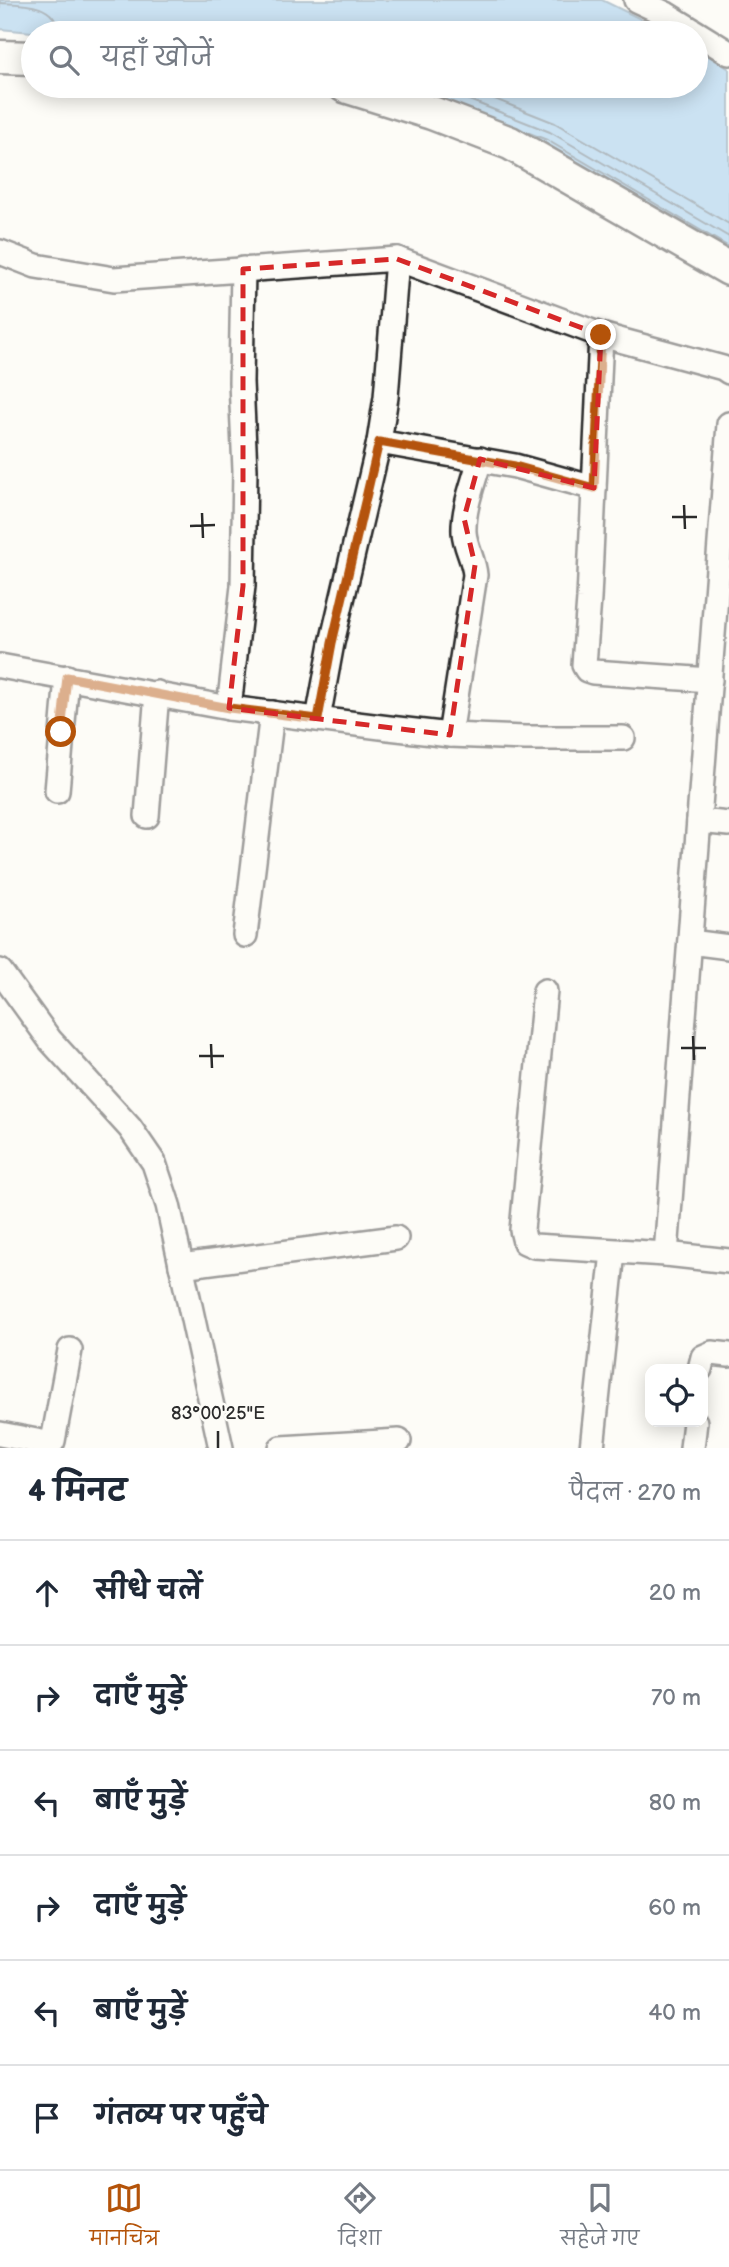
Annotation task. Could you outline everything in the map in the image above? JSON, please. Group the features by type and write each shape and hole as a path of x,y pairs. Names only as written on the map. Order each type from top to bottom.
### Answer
{"street":[{"path":"636,0 677,21"},
{"path":"708,40 729,53"},
{"path":"0,57 21,58"},
{"path":"384,98 510,143 729,269"},
{"path":"0,252 36,266 114,279 397,259 601,335 723,368 729,372"},
{"path":"318,719 335,630 379,442 386,397 397,259"},
{"path":"229,708 243,586 243,270"},
{"path":"601,335 589,599 583,657 587,670 710,680"},
{"path":"666,1254 729,424"},
{"path":"379,442 515,466 594,488"},
{"path":"450,735 475,575 475,565 464,533 464,518 480,459"},
{"path":"0,666 229,708 450,735 623,738"},
{"path":"57,791 67,677"},
{"path":"147,816 157,693"},
{"path":"245,935 272,713"},
{"path":"699,821 729,824"},
{"path":"690,942 729,947"},
{"path":"2,976 50,1040 130,1128 154,1163 169,1205 221,1448"},
{"path":"545,990 522,1230 525,1242 534,1246 666,1254 729,1261"},
{"path":"181,1266 396,1238"},
{"path":"592,1448 613,1252"},
{"path":"0,1434 47,1443 54,1440 70,1350"},
{"path":"701,1364 703,1357 712,1353 729,1354"},
{"path":"692,1448 694,1427"},
{"path":"281,1448 399,1441"}],"highlighted area":[{"path":"397,259 601,335 594,488 480,459 464,518 475,565 450,735 229,708 243,586 243,269"}],"water":[{"path":"0,0 602,0 645,21 21,21 21,31 0,29"},
{"path":"708,55 729,69 729,255 406,98 708,98"}],"route":[{"path":"61,732 67,677 229,708 318,719 346,579 379,442 515,466 594,488 601,335"}]}
